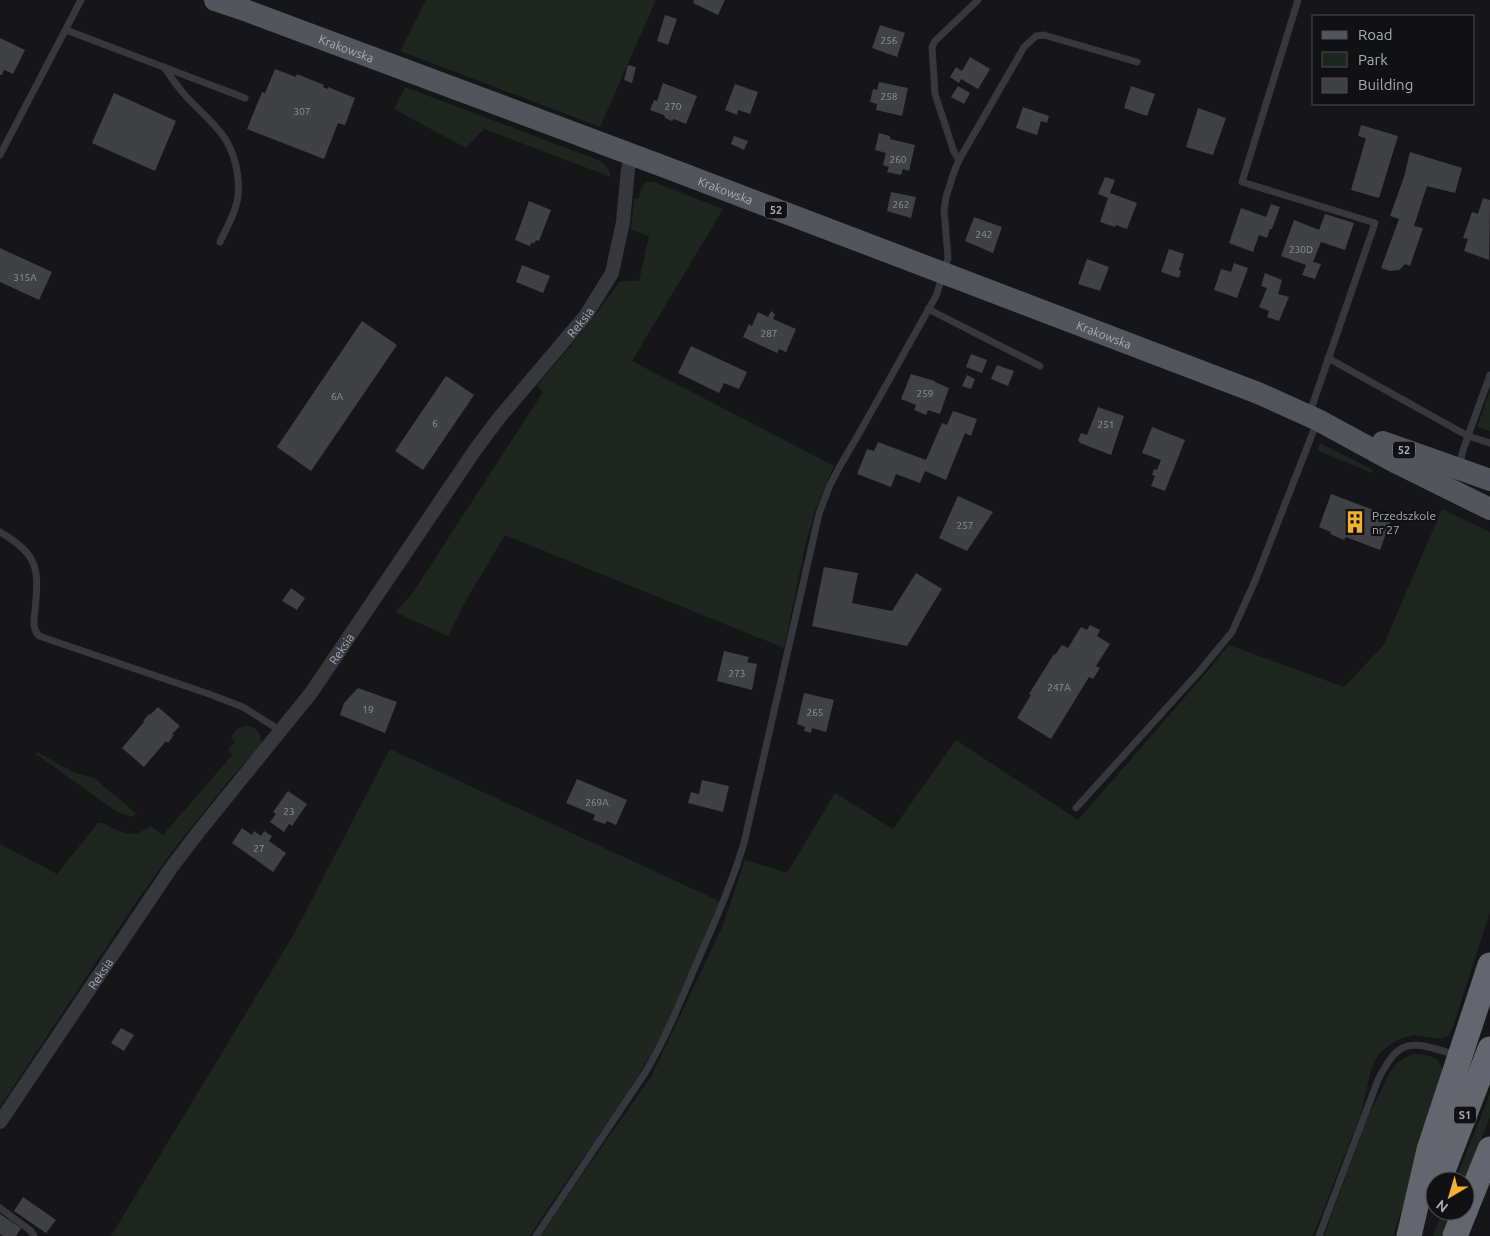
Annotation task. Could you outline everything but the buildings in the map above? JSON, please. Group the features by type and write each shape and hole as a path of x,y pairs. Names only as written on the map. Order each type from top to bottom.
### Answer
{"highway":[{"path":"1409,1236 1430,1150 1490,965"},
{"name":"S1","path":"1443,1171 1490,1049"},
{"path":"1475,1186 1490,1149"},
{"path":"1418,1236 1425,1218"},
{"path":"1455,1236 1461,1221"}],"main road":[{"name":"Krakowska","path":"215,0 632,154 1196,369 1314,417 1490,480"},
{"name":"Krakowska","path":"1314,417 1397,463 1490,509"}],"street":[{"name":"Reksia","path":"0,1122 171,868 311,693 475,450 499,418 586,315 600,294 612,273 617,253 623,222 628,169 632,154"}],"lane":[{"path":"0,155 82,0"},
{"path":"959,160 954,152 935,94 932,47 934,41 978,0"},
{"path":"1076,808 1199,672 1232,632 1255,581 1314,417 1328,358 1375,223 1242,182 1298,0"},
{"path":"66,30 245,98"},
{"path":"536,1236 624,1105 659,1049 722,907 744,843 818,514 840,466 936,296 948,258 944,210 946,196 959,160 1024,47 1036,36 1044,35 1137,62"},
{"path":"164,67 184,94 224,137 234,160 238,180 238,197 232,217 220,242"},
{"path":"928,309 1040,366"},
{"path":"1328,358 1468,436 1490,443"},
{"path":"1458,469 1490,375"},
{"path":"0,532 24,550 34,565 37,581 33,622 35,631 39,636 243,707 281,731"},
{"path":"1319,1236 1378,1080 1386,1064 1396,1052 1408,1045 1422,1045 1461,1056"},
{"path":"0,1208 31,1231 34,1236"}],"green space":[{"path":"426,0 656,0 600,127 400,51"},
{"path":"405,87 598,160 607,167 611,177 484,129 466,148 394,109"},
{"path":"647,182 654,182 723,209 632,361 834,466 815,511 807,538 784,648 505,535 468,597 448,636 395,612 412,594 543,392 537,386 591,321 620,281 639,281 649,236 631,230 634,199 639,199 641,189"},
{"path":"1490,391 1490,431 1477,427"},
{"path":"1320,443 1373,470 1372,473 1317,450"},
{"path":"1442,509 1490,532 1490,912 1453,1027 1448,1036 1441,1039 1414,1035 1400,1039 1377,1056 1371,1070 1361,1113 1313,1236 541,1236 652,1075 723,925 745,860 787,873 835,793 893,829 956,740 1078,820 1229,645 1344,687 1383,646"},
{"path":"245,726 253,727 258,731 261,737 261,745 236,772 177,845 139,898 0,1107 0,844 57,874 98,823 103,823 121,832 131,834 146,830 151,826 163,835 233,754 228,750 235,742 231,737 237,729"},
{"path":"390,749 719,901 677,1003 658,1042 619,1106 530,1236 111,1236 294,934"},
{"path":"37,752 73,772 94,778 137,814 132,817 117,812 36,754"},
{"path":"1413,1054 1434,1057 1440,1063 1443,1075 1393,1236 1324,1236 1368,1117 1390,1072 1395,1065"},
{"path":"1490,1094 1490,1117 1468,1171 1459,1171"},
{"path":"1439,1221 1448,1221 1442,1236 1433,1236"}],"place":[{"name":"Przedszkole nr 27","path":"1355,522"}]}
